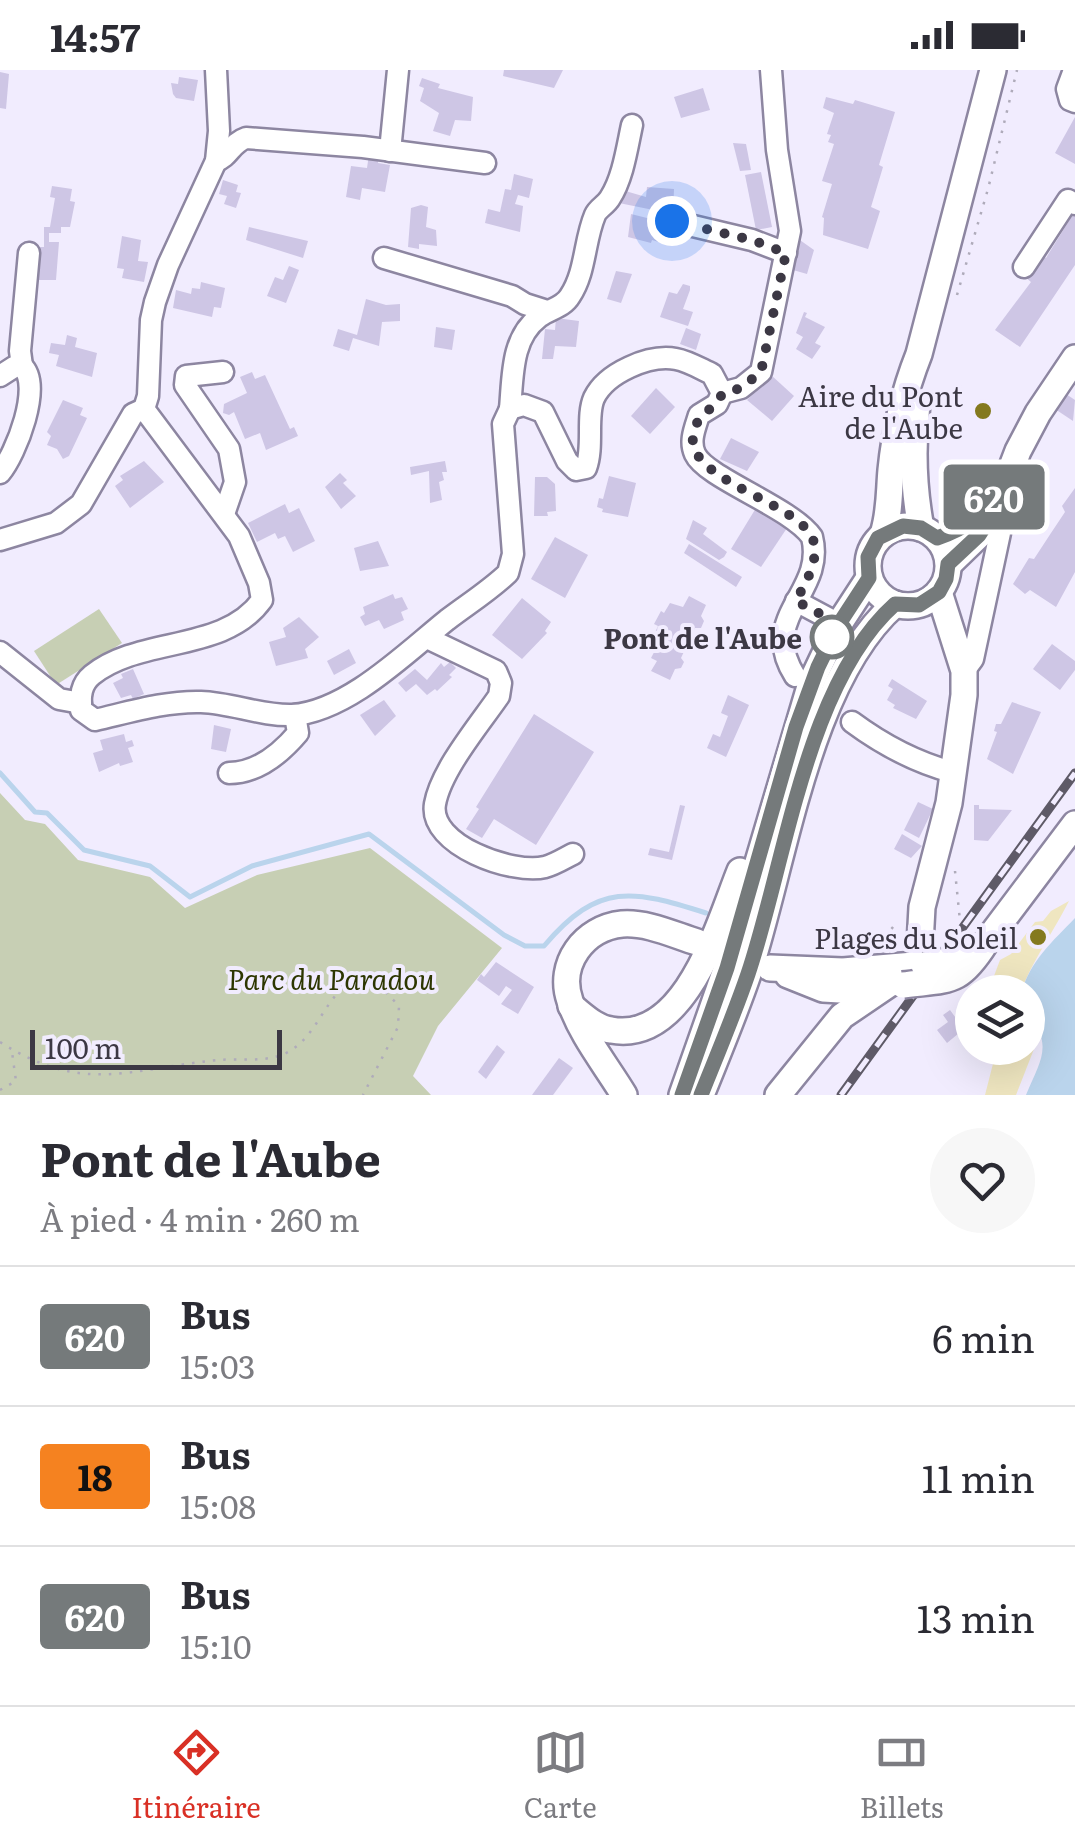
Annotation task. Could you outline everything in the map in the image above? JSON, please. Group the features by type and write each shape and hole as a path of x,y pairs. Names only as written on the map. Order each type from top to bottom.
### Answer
{"main road":[{"path":"919,354 913,437 915,495 947,554 948,564 939,592 919,605 895,604 879,594 869,578 868,557 884,534 888,520 895,434 904,391 919,354 993,70"},
{"path":"948,564 979,535 995,510 1038,413 1075,358"},
{"path":"884,534 903,526 969,524 1005,481"},
{"path":"571,1006 596,1025 626,1031 655,1021 679,1000 702,964 818,667 839,624 869,578"},
{"path":"911,972 938,852 964,696 964,671 939,592"},
{"path":"701,1095 748,974 803,773 823,722 871,627 895,604"},
{"path":"682,1095 727,968 796,727"},
{"path":"911,972 958,959 986,942 1075,824"},
{"path":"624,1095 571,1006 566,975 572,957 592,934 624,924 697,942"},
{"path":"778,1095 842,1016 895,980 917,973 770,968 823,989 877,992"}],"street":[{"path":"144,410 155,302 216,161 216,70"},
{"path":"390,151 398,70"},
{"path":"771,70 777,150 790,231 761,372 741,388 722,394 717,404 699,416 692,437 695,455 706,468 756,495 809,532 815,546 813,567 781,643 785,661 795,676"},
{"path":"1074,70 1067,89 1070,100 1075,102"},
{"path":"144,410 239,536 262,600 252,614 229,627 122,660 91,675 80,692 81,710 95,720 169,703 205,702 264,714 296,715 324,707 356,690 406,658 508,572 513,554 503,424 510,409 514,352 532,322 562,306 570,297 582,270 596,213 608,202 617,182 632,124"},
{"path":"216,161 224,158 235,142 246,138 486,163"},
{"path":"1024,267 1068,200 1075,204"},
{"path":"672,221 752,240 786,253"},
{"path":"22,366 20,336 29,253"},
{"path":"384,258 512,296 547,311"},
{"path":"510,409 524,405 542,412 567,461 576,470 586,468 590,458 594,399 616,374 645,362 674,358 712,374 722,394"},
{"path":"0,376 22,366 32,382 17,448 0,474"},
{"path":"222,372 186,376 186,385 229,448 235,482 224,514"},
{"path":"0,540 56,523 81,504 133,414 144,410"},
{"path":"964,671 973,659 1000,533"},
{"path":"796,601 839,624"},
{"path":"427,638 496,671 501,682 498,696 444,778 434,807 441,828 452,840 492,862 545,868 574,854"},
{"path":"0,652 59,699 81,703"},
{"path":"229,773 257,767 287,747 298,733 296,715"},
{"path":"852,722 882,744 925,765 952,772"}],"path":[{"path":"950,305 960,289 1017,70"},
{"path":"931,528 969,524"},
{"path":"938,852 954,870 960,921"},
{"path":"875,949 908,909 922,918"},
{"path":"145,1077 216,1060 270,1059 293,1050 338,988 353,980 381,987 399,1006 398,1027 363,1095"},
{"path":"0,1042 38,1068"},
{"path":"0,1090 16,1081 12,1052"}],"green space":[{"path":"99,609 122,643 56,685 34,651"},
{"name":"Parc du Paradou","path":"0,793 25,820 45,824 78,860 150,877 185,908 257,875 370,848 502,948 438,1026 413,1076 431,1095 0,1095"}],"sand":[{"name":"Plages du Soleil","path":"1069,901 1028,975 994,975 1000,960 1011,954 1035,922 1043,921 1051,911"},
{"path":"993,1065 1028,1065 1016,1095 985,1095"}],"water":[{"path":"1075,918 1075,1095 1026,1095 1039,1065 1045,1065 1045,975 1028,975"}],"building":[{"path":"504,70 563,70 554,88 503,76"},
{"path":"0,72 9,74 6,109 0,108"},
{"path":"179,77 198,80 194,101 173,94 171,83 178,84"},
{"path":"422,78 440,84 438,88 473,97 471,121 455,120 450,136 433,131 439,113 420,101"},
{"path":"703,88 710,110 681,118 674,97"},
{"path":"826,97 853,104 855,100 895,112 879,165 883,167 871,207 880,211 868,249 823,235 822,217 832,184 822,181 834,144 828,142 834,113 823,108"},
{"path":"1075,117 1075,164 1055,153"},
{"path":"733,143 746,144 751,170 740,171"},
{"path":"369,154 379,155 378,163 390,165 385,192 362,188 360,200 346,197 351,166 367,168"},
{"path":"761,172 772,227 756,230 745,175"},
{"path":"514,174 533,179 529,198 518,195 515,204 523,206 520,232 485,223 488,209 500,212 505,189 511,190"},
{"path":"223,180 238,185 236,192 241,193 236,208 224,204 227,196 219,194"},
{"path":"52,186 72,189 70,201 75,202 70,227 61,227 61,233 49,233 49,242 59,242 56,280 36,280 36,247 44,247 44,227 50,227 55,198 50,197"},
{"path":"647,187 674,189 673,214 619,203 622,190 646,197"},
{"path":"428,207 426,227 436,230 437,246 419,244 419,249 408,247 411,208"},
{"path":"1075,211 1075,265 1020,347 995,330 1031,282 1025,277 1040,254 1046,258"},
{"path":"631,214 667,223 662,243 628,237"},
{"path":"249,227 308,241 303,258 246,240"},
{"path":"122,236 141,240 138,261 148,262 144,282 122,278 124,269 117,268"},
{"path":"797,238 814,250 807,274 793,270 799,250 795,249"},
{"path":"289,266 299,270 286,303 267,296 275,277 283,280"},
{"path":"616,271 632,274 621,303 607,299"},
{"path":"201,282 225,288 221,308 214,307 212,317 173,308 176,290 191,294 192,288 200,289"},
{"path":"683,284 690,286 683,309 693,312 688,326 660,317 669,292 677,294"},
{"path":"366,299 386,305 400,304 400,321 382,322 379,346 353,338 349,351 333,346 338,329 357,335"},
{"path":"804,312 805,317 825,327 815,343 821,346 812,359 796,349 803,337 796,333"},
{"path":"556,318 579,321 576,347 555,346 553,359 542,359 545,329 555,330"},
{"path":"436,327 455,330 452,350 434,347"},
{"path":"686,328 701,334 696,350 680,344"},
{"path":"67,335 77,338 75,347 97,353 92,377 56,366 59,355 49,353 51,343 65,345"},
{"path":"252,372 255,379 265,375 290,429 294,427 298,436 266,450 260,433 245,439 234,412 223,413 224,404 247,393 240,377"},
{"path":"771,375 794,396 772,421 747,400"},
{"path":"656,388 675,407 650,434 631,416"},
{"path":"1066,394 1075,400 1073,421 1055,409"},
{"path":"63,400 83,408 80,415 87,418 69,456 63,459 57,449 47,445 51,436 47,432"},
{"path":"731,438 759,452 747,471 720,459"},
{"path":"144,461 164,482 130,508 115,486 123,480 120,476"},
{"path":"445,461 447,472 442,472 444,480 439,482 442,500 430,503 429,471 411,475 410,467"},
{"path":"340,473 347,480 343,483 356,496 341,509 325,487"},
{"path":"609,476 636,483 628,517 602,512 597,507"},
{"path":"535,477 547,477 555,484 556,511 547,512 548,516 534,516"},
{"path":"1075,488 1075,572 1056,607 1030,590 1025,594 1013,584 1065,512 1062,506"},
{"path":"285,504 289,513 299,508 315,541 293,552 285,536 278,539 275,533 257,542 248,523"},
{"path":"756,508 787,528 761,567 731,549"},
{"path":"693,520 707,528 703,534 727,552 724,557 719,560 686,539"},
{"path":"555,537 588,555 565,598 531,579"},
{"path":"378,541 389,566 360,571 354,548"},
{"path":"689,544 742,577 736,587 684,553"},
{"path":"393,594 395,599 402,597 408,609 401,612 404,620 384,629 379,620 365,626 360,617 365,614 363,607"},
{"path":"689,596 706,605 701,616 704,621 701,628 695,628 681,658 684,662 670,680 651,671 657,661 651,658 660,641 653,637 658,626 654,624 670,603 683,607"},
{"path":"522,598 551,622 547,633 522,659 492,635"},
{"path":"299,617 319,637 305,649 308,658 276,666 269,642 286,637 283,628"},
{"path":"1052,644 1075,661 1075,670 1060,690 1033,669"},
{"path":"349,649 356,663 334,675 327,661"},
{"path":"450,662 456,668 449,675 452,677 437,691 427,695 416,684 406,692 398,683 415,669 427,680 441,663 444,667"},
{"path":"133,669 144,694 133,699 131,695 121,698 113,683"},
{"path":"892,679 927,701 916,719 893,708 895,705 887,700 893,689 888,686"},
{"path":"728,695 749,705 726,757 707,748 713,734 720,737 728,716 721,713"},
{"path":"384,700 396,716 375,736 360,715"},
{"path":"1012,702 1041,712 1013,774 987,759 996,724 1001,724"},
{"path":"534,714 594,752 536,845 494,819 482,838 466,829"},
{"path":"214,725 231,729 226,752 211,749"},
{"path":"124,734 126,742 132,740 134,746 128,748 133,762 99,772 93,753 103,750 100,740"},
{"path":"918,802 933,809 919,838 904,830"},
{"path":"680,805 685,806 672,860 648,855 650,848 669,852"},
{"path":"974,805 979,805 979,809 1012,810 988,841 974,840"},
{"path":"902,834 922,846 911,858 894,849"},
{"path":"496,962 534,987 518,1014 501,1004 512,990 506,986 499,996 477,980"},
{"path":"950,1010 955,1017 955,1036 947,1043 937,1030 948,1022 943,1015"},
{"path":"497,1045 505,1052 486,1079 478,1072"},
{"path":"559,1058 573,1068 553,1095 532,1095"}],"waterway":[{"path":"0,773 35,812 47,813 84,850 150,866 190,897 252,866 369,834 504,935 525,946 544,946 582,910 618,896 658,899 706,913"}],"railway":[{"path":"841,1095 1075,773"}],"bus line":[{"name":"620","path":"682,1095 727,968 811,683 839,624 869,578 868,557 874,544 889,530 903,526 921,528 937,538 976,521 1005,481 995,510 979,535 948,564 939,592 919,605 895,604 871,627 838,687 803,773 748,974 701,1095"}],"place":[{"name":"Aire du Pont de l'Aube","path":"983,411"},
{"name":"Pont de l'Aube","path":"832,637"},
{"name":"Plages du Soleil","path":"1038,937"}],"route":[{"path":"672,221 752,240 786,253 761,372 741,388 722,394 717,404 699,416 692,437 695,455 706,468 756,495 809,532 815,546 813,567 796,601 839,624 830,641 832,637"}]}
